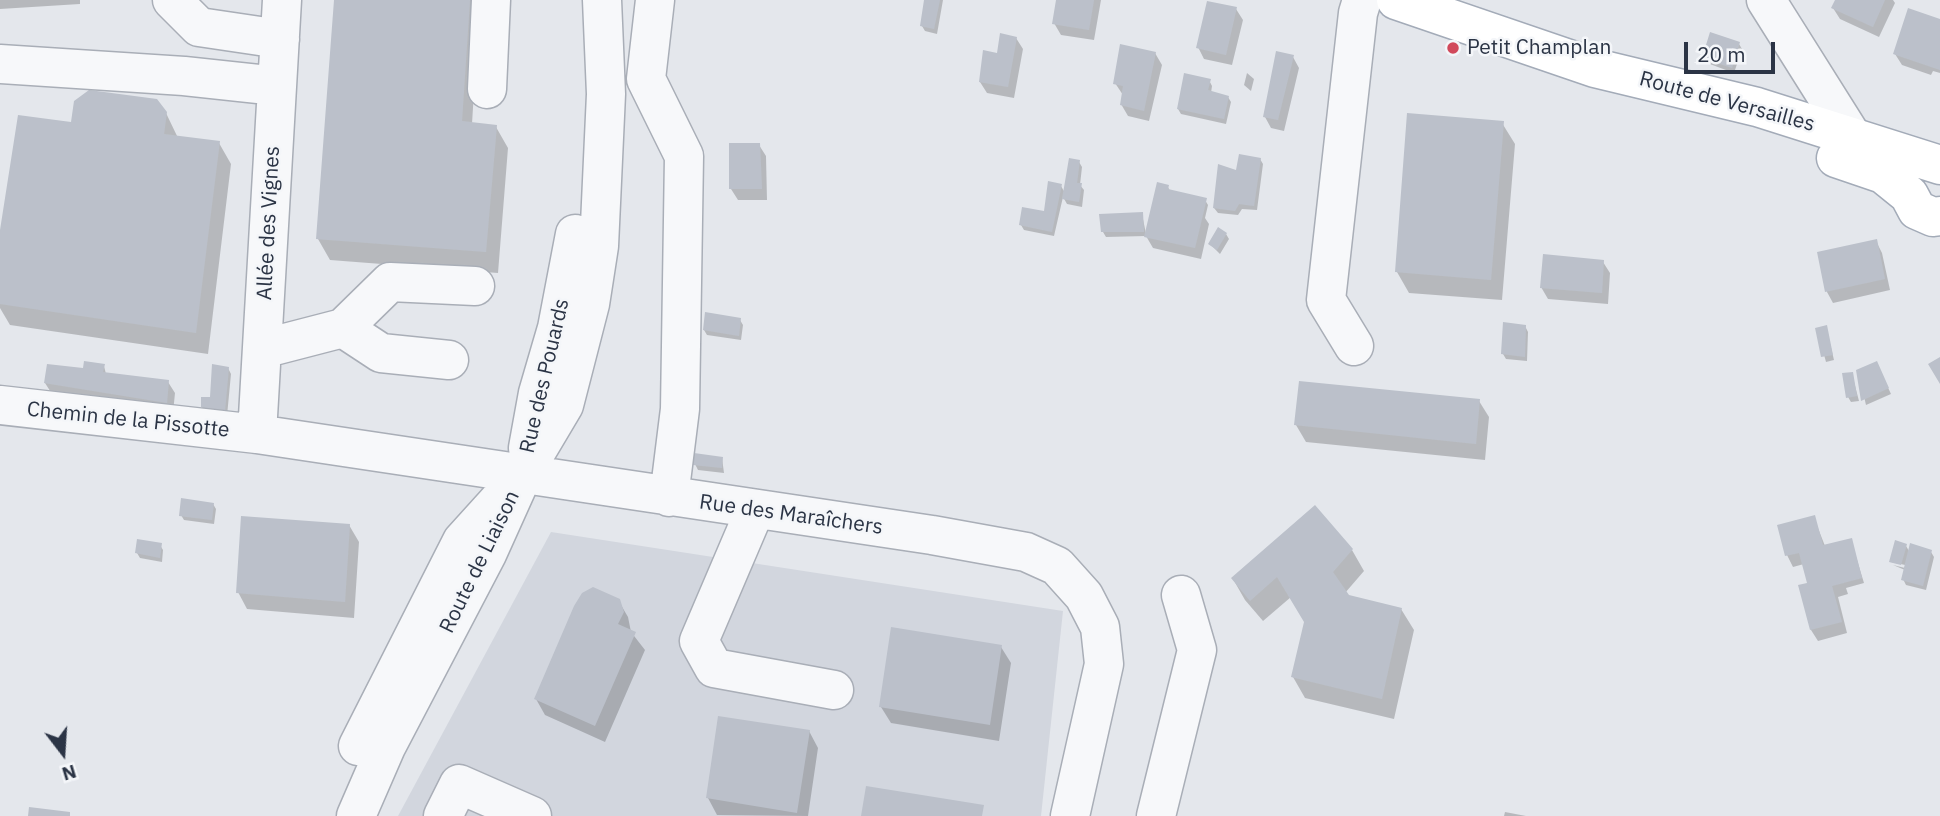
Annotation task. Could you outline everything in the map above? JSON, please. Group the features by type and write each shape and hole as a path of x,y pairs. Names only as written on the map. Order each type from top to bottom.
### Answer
{"main road":[{"name":"Route de Versailles","path":"1396,0 1595,68 1757,107 1852,135 1939,165"},
{"path":"1595,68 1751,130 1884,174 1930,215"},
{"path":"1930,215 1912,179 1922,168 1939,165"}],"street":[{"path":"172,0 199,27 281,17"},
{"path":"487,89 491,0"},
{"name":"Rue des Pouards","path":"523,474 538,393 557,328 573,247 582,177 585,93 580,0"},
{"name":"Rue des Pouards","path":"523,474 564,405 590,304 604,179 606,93 602,0"},
{"path":"655,0 646,79 684,156 680,410 669,497"},
{"path":"1354,346 1326,300 1358,13 1362,0"},
{"path":"1766,0 1852,135"},
{"name":"Allée des Vignes","path":"257,434 281,17"},
{"path":"0,64 184,76 277,86"},
{"path":"262,349 343,328 390,282 475,286"},
{"path":"343,328 381,353 449,359"},
{"name":"Chemin de la Pissotte","path":"0,405 257,434"},
{"name":"Rue des Maraîchers","path":"257,434 945,537 1026,552 1057,566 1084,596 1100,627 1104,664 1070,816"},
{"name":"Route de Liaison","path":"331,816 363,733 462,541 523,474"},
{"name":"Route de Liaison","path":"356,816 386,747 488,554 523,474"},
{"path":"755,510 699,641 715,668 834,690"},
{"path":"1156,816 1197,650 1181,595"},
{"path":"443,816 459,784 532,816"}],"shaded area":[{"path":"551,532 1063,611 1041,816 398,816"}],"building":[{"path":"334,0 470,0 462,121 497,125 486,252 316,239"},
{"path":"924,0 940,0 934,29 920,26"},
{"path":"1056,0 1094,0 1089,30 1052,24"},
{"path":"1835,0 1885,0 1873,27 1831,8"},
{"path":"1207,1 1237,7 1226,55 1196,48"},
{"path":"1908,8 1940,19 1940,70 1893,54"},
{"path":"1710,32 1740,42 1732,68 1702,58"},
{"path":"1000,33 1017,37 1008,87 979,82 983,50 997,53"},
{"path":"1120,44 1156,52 1144,111 1120,105 1123,86 1113,84"},
{"path":"1276,51 1294,55 1278,120 1263,117"},
{"path":"1184,73 1211,79 1208,90 1229,96 1224,119 1177,109"},
{"path":"89,90 157,99 167,112 164,134 220,141 196,333 0,304 0,230 18,115 71,122 74,101"},
{"path":"1407,113 1504,121 1491,280 1395,272"},
{"path":"729,143 760,143 762,189 729,189"},
{"path":"1239,154 1261,158 1254,206 1239,204 1235,211 1213,208 1218,164 1236,170"},
{"path":"1069,158 1080,160 1077,183 1082,183 1079,202 1062,199"},
{"path":"1048,181 1062,184 1052,232 1019,225 1022,207 1044,211"},
{"path":"1157,182 1169,185 1168,189 1207,198 1195,248 1144,237"},
{"path":"1143,212 1144,232 1101,232 1099,214"},
{"path":"1218,227 1227,233 1217,250 1208,244"},
{"path":"1877,239 1885,279 1825,292 1817,252"},
{"path":"1543,254 1604,260 1602,293 1540,288"},
{"path":"705,312 741,318 739,336 703,330"},
{"path":"1503,322 1526,325 1525,357 1501,354"},
{"path":"1827,325 1833,355 1821,357 1815,328"},
{"path":"1940,357 1940,384 1928,364"},
{"path":"84,361 105,364 103,372 169,380 167,403 44,383 47,364 83,368"},
{"path":"1877,361 1889,388 1861,401 1856,370"},
{"path":"212,364 229,367 225,411 201,407 201,397 210,397"},
{"path":"1853,372 1857,396 1846,398 1842,373"},
{"path":"1299,381 1480,399 1476,444 1294,425"},
{"path":"694,453 723,457 722,468 693,465"},
{"path":"181,498 214,503 212,520 179,516"},
{"path":"1315,505 1353,549 1333,572 1349,595 1402,608 1382,699 1291,677 1304,622 1277,577 1250,601 1231,578"},
{"path":"1815,515 1823,545 1852,538 1862,578 1832,586 1842,622 1810,630 1798,585 1807,583 1799,553 1785,556 1777,525"},
{"path":"241,516 350,524 345,602 236,593"},
{"path":"137,539 162,543 160,558 135,553"},
{"path":"1895,540 1907,544 1901,565 1889,562"},
{"path":"1910,543 1932,550 1923,586 1901,580"},
{"path":"593,587 620,599 624,612 618,624 636,632 595,726 534,699 574,606 582,593"},
{"path":"891,627 1002,645 990,725 879,707"},
{"path":"718,716 810,730 797,813 706,798"},
{"path":"866,786 984,805 982,816 861,816"},
{"path":"29,807 70,812 70,816 28,816"}],"place":[{"name":"Petit Champlan","path":"1453,48"}]}
